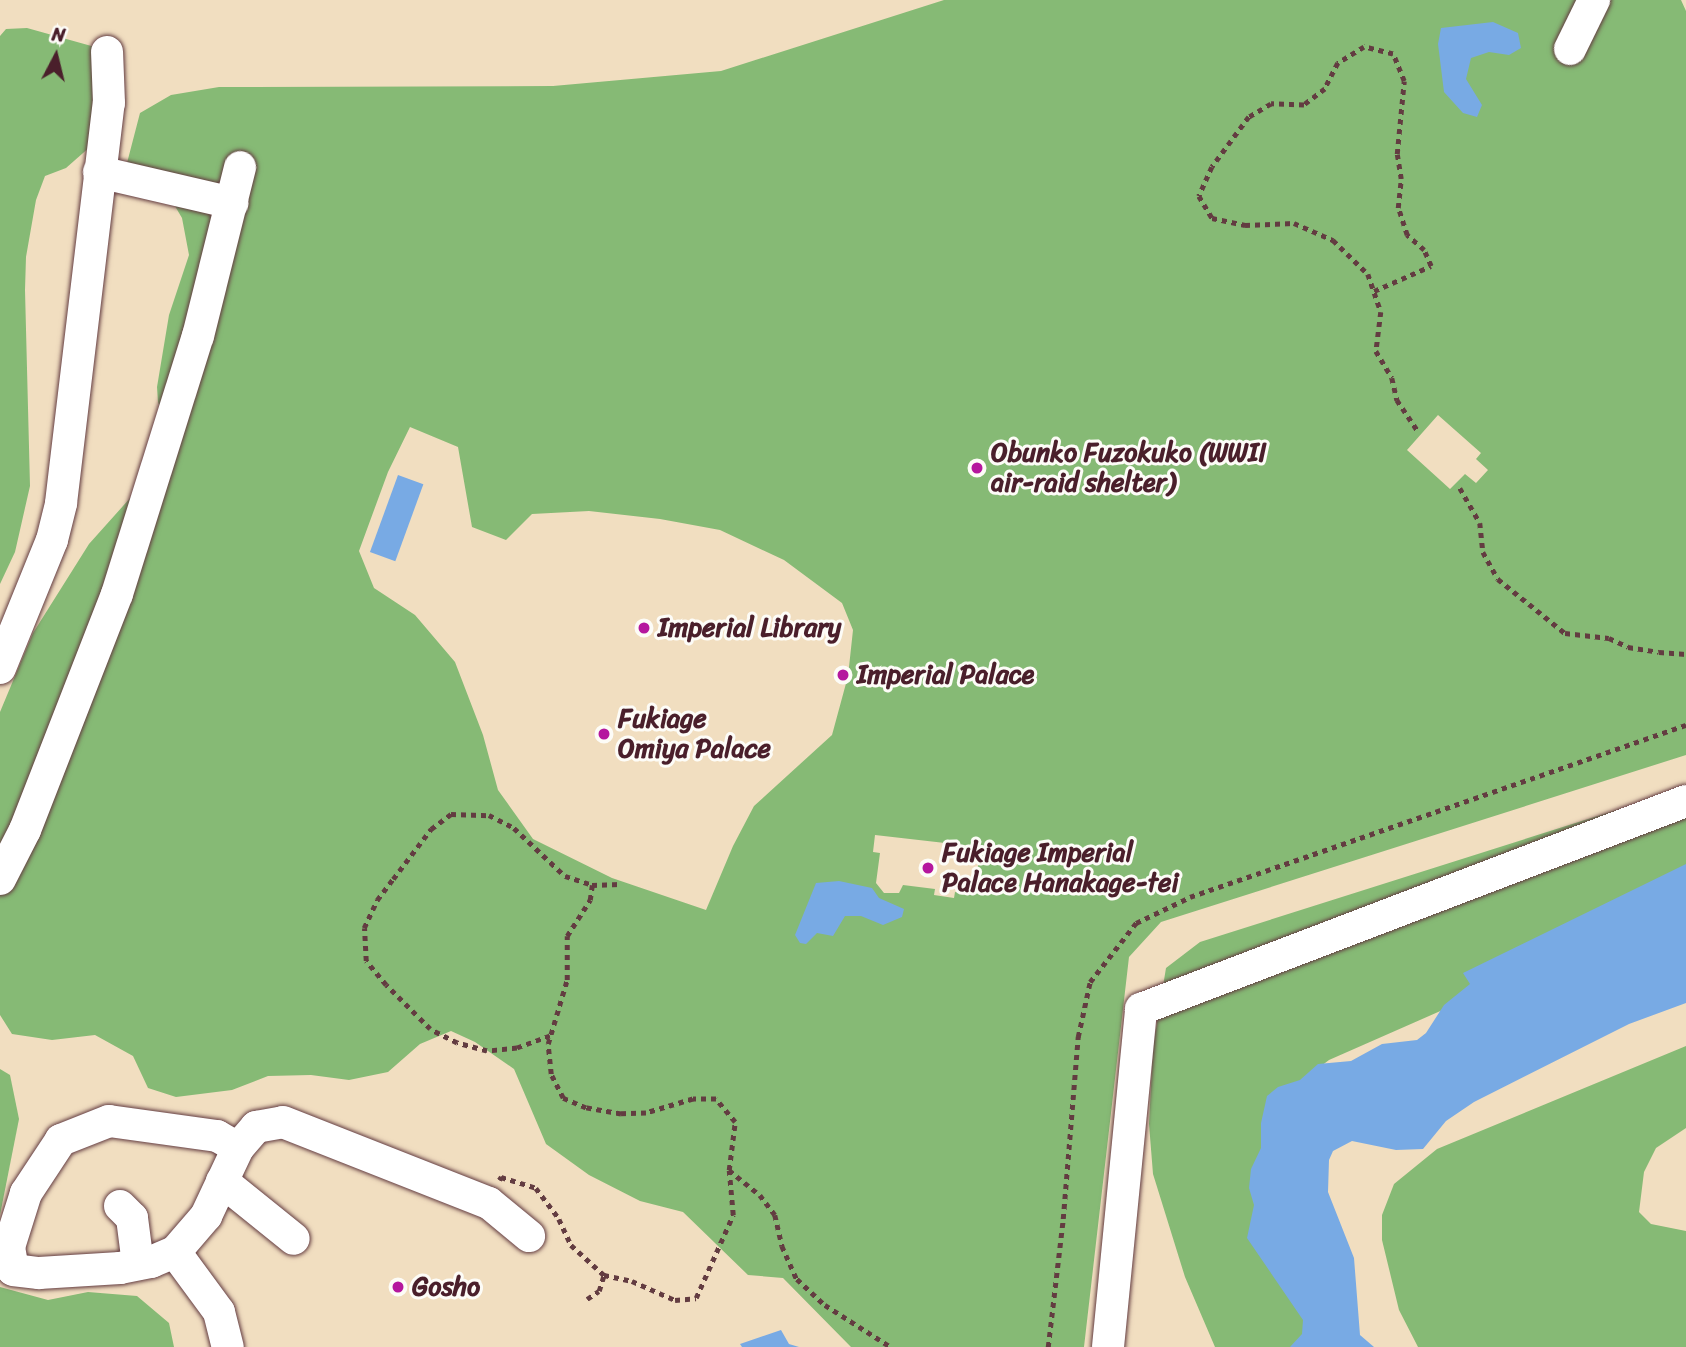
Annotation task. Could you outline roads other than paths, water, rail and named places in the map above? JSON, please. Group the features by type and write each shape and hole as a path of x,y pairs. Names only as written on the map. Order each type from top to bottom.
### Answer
{"lane":[{"path":"1570,49 1594,0"},
{"path":"0,668 52,540 61,503 109,103 107,52"},
{"path":"0,879 25,830 117,594 183,388 240,167"},
{"path":"99,172 232,204"},
{"path":"1108,1347 1142,1009 1686,801"},
{"path":"256,1141 109,1121 61,1140 26,1193 5,1262 39,1273 138,1264 175,1252 206,1216 222,1181 256,1141 256,1127 283,1122 489,1203 528,1236"},
{"path":"222,1181 294,1239"},
{"path":"120,1206 132,1218 138,1264"},
{"path":"175,1252 219,1312 228,1347"}],"water":[{"path":"1493,22 1518,33 1521,48 1509,55 1489,52 1471,58 1466,79 1482,105 1477,117 1463,113 1444,92 1438,44 1441,28"},
{"path":"398,475 423,484 395,561 370,552"},
{"path":"1686,864 1686,1003 1629,1024 1474,1102 1446,1121 1423,1149 1396,1150 1352,1141 1333,1151 1329,1160 1328,1192 1354,1258 1360,1335 1374,1347 1290,1347 1302,1334 1303,1320 1247,1238 1254,1205 1249,1188 1251,1169 1261,1148 1261,1123 1267,1096 1278,1087 1300,1080 1318,1064 1351,1061 1382,1044 1417,1040 1426,1033 1444,1005 1470,984 1463,973"},
{"path":"839,881 872,888 879,898 904,909 902,917 883,925 861,916 845,916 833,936 817,933 806,944 800,943 795,935 816,883"},
{"path":"781,1330 789,1344 799,1347 742,1347 740,1344"}],"place":[{"name":"Obunko Fuzokuko (WWII air-raid shelter)","path":"977,468"},
{"name":"Imperial Library","path":"644,628"},
{"name":"Imperial Palace","path":"843,675"},
{"name":"Fukiage Omiya Palace","path":"604,734"},
{"name":"Fukiage Imperial Palace Hanakage-tei","path":"928,868"},
{"name":"Gosho","path":"398,1287"}]}
